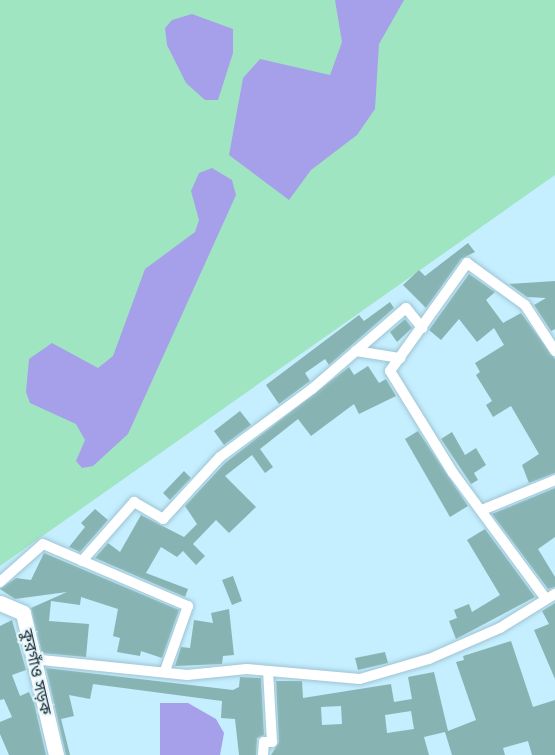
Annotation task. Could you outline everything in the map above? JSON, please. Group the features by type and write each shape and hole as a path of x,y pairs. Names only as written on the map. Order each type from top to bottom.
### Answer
{"street":[{"path":"32,659 187,675 268,671 360,679 429,659 500,628 550,597 453,473 390,371 467,263 525,305 555,351"},
{"path":"82,561 134,502 163,519 220,457 356,351 406,308 422,328"},
{"path":"356,351 400,358"},
{"path":"482,510 555,480"},
{"path":"0,582 43,544 188,606 165,671"},
{"name":"কুরগাঁও সড়ক","path":"0,603 23,613 56,755"},
{"path":"263,755 264,742 272,742 268,671"}],"green space":[{"path":"0,0 555,0 555,175 0,566"}],"shaded area":[{"path":"335,0 404,0 379,44 375,109 357,135 311,170 289,200 229,155 243,78 260,59 330,75 342,42"},
{"path":"192,14 233,29 233,53 218,100 205,100 186,83 167,45 165,28 172,20"},
{"path":"212,168 232,180 236,195 128,434 93,466 82,468 76,461 85,440 76,424 30,403 26,392 29,359 52,343 98,368 113,356 145,269 195,232 199,220 191,191 199,173"},
{"path":"160,703 188,703 216,719 224,733 220,755 160,755"}],"building":[{"path":"468,243 475,252 461,259 426,308 403,285 419,270 425,276"},
{"path":"469,274 495,292 486,300 503,323 521,313 555,359 555,473 529,483 522,465 539,454 511,406 493,417 486,405 492,401 476,375 480,372 475,363 504,345 494,328 477,342 459,319 441,340 429,330"},
{"path":"555,281 555,329 551,331 534,305 546,298 527,297 509,284"},
{"path":"390,302 394,308 329,365 325,359 305,373 310,381 279,404 266,385 359,315 364,321"},
{"path":"405,319 412,328 397,342 390,332"},
{"path":"368,366 379,383 386,379 396,396 359,414 354,404 311,436 298,419 260,449 273,467 265,473 252,455 225,476 256,507 229,533 216,520 193,544 205,556 196,565 183,551 177,557 161,547 146,573 188,589 185,597 95,558 108,543 120,552 141,515 184,537 197,524 185,506 225,463 349,367 354,375"},
{"path":"240,411 251,425 224,445 214,431"},
{"path":"418,431 468,506 450,517 405,439"},
{"path":"452,432 465,455 476,448 486,465 474,473 478,480 471,484 441,439"},
{"path":"184,471 191,478 170,500 163,493"},
{"path":"555,488 555,537 538,549 555,577 555,587 548,589 492,514"},
{"path":"95,509 108,520 80,552 69,547 85,527 81,523"},
{"path":"485,529 535,597 456,639 449,621 457,618 454,610 469,604 472,612 500,595 467,540"},
{"path":"44,553 179,610 162,658 141,651 140,656 117,652 120,638 113,636 118,609 81,597 80,605 51,601 49,621 89,624 86,657 42,653 31,608 67,592 15,599 0,589 16,578 31,580"},
{"path":"233,576 242,601 232,605 222,580"},
{"path":"555,603 555,679 534,630 549,624 542,611"},
{"path":"229,609 234,655 223,656 222,664 175,666 181,647 190,648 194,620 213,623 211,613"},
{"path":"12,620 26,670 12,675 20,696 29,692 34,703 46,755 9,755 0,734 0,722 12,717 4,699 0,700 0,626"},
{"path":"511,641 533,707 555,700 555,755 532,755 528,741 503,748 505,755 452,755 445,732 424,737 429,755 271,755 279,742 276,681 302,681 303,698 391,684 394,702 412,699 408,677 434,672 448,731 476,720 456,662 464,660 463,656","holes":["341,706 342,724 322,725 321,707","411,711 414,729 387,733 385,715"]},
{"path":"385,652 388,663 358,670 355,658"},
{"path":"46,668 233,690 239,687 240,677 261,678 264,735 257,738 256,755 239,755 235,719 221,718 222,701 93,684 90,699 69,695 74,716 61,719 70,755 66,755"}]}
